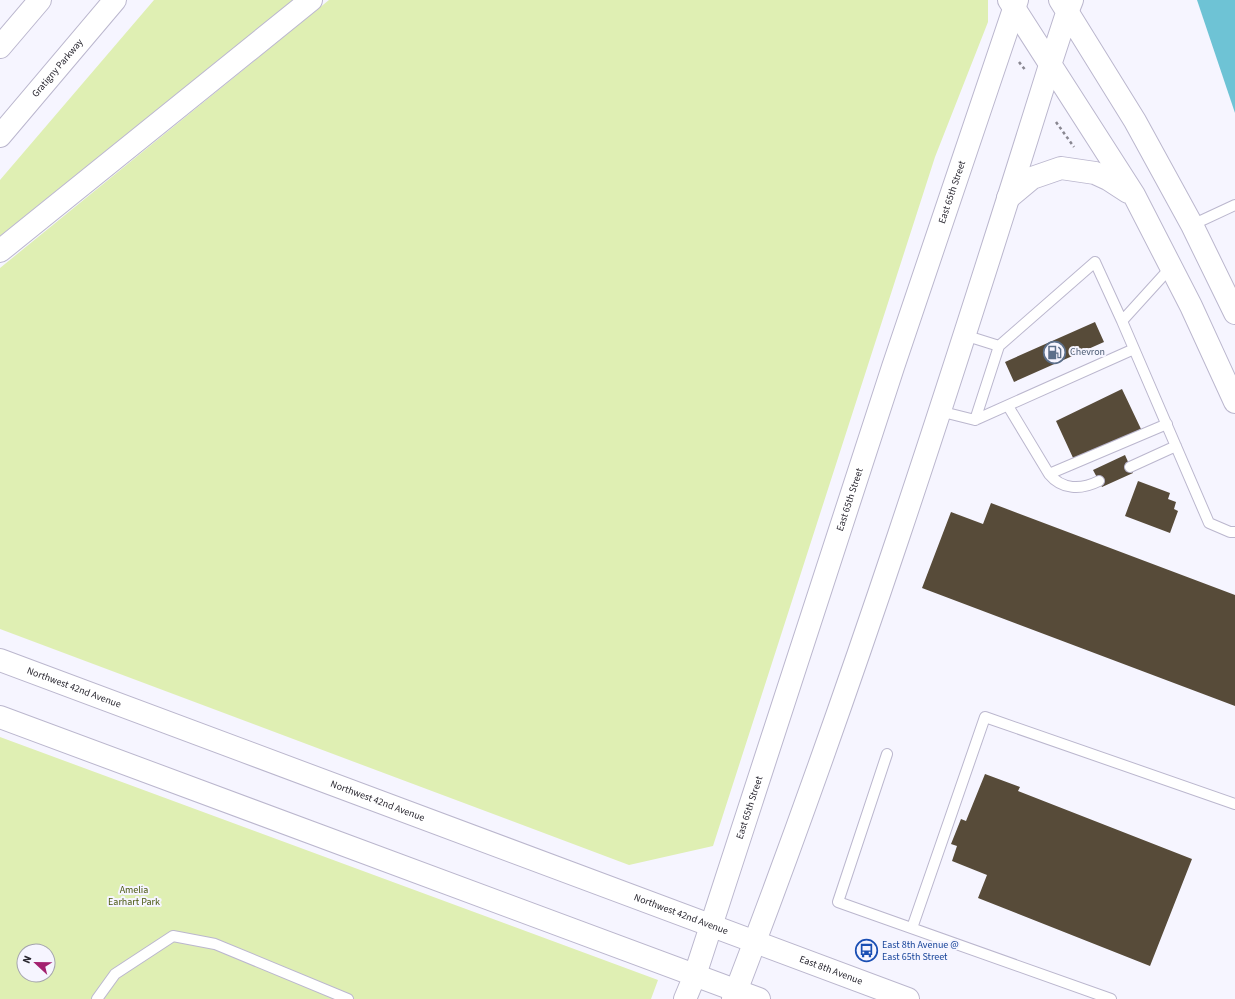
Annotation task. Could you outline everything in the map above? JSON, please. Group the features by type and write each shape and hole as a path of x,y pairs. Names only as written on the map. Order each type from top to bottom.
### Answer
{"main road":[{"path":"0,47 40,0"},
{"name":"Gratigny Parkway","path":"0,136 115,0"},
{"path":"0,251 311,0"},
{"path":"1013,2 1050,65 1134,195 1191,306 1235,402"},
{"name":"East 65th Street","path":"685,999 695,975 1013,2"},
{"path":"734,995 755,942 836,718 940,411 1050,65 1066,3"},
{"path":"1066,3 1135,121 1192,225 1235,313"},
{"path":"1008,198 1032,178 1062,168 1095,173 1134,195"},
{"name":"Northwest 42nd Avenue","path":"0,660 755,942"},
{"path":"0,716 695,975 734,995 759,999"},
{"name":"East 8th Avenue","path":"755,942 908,999"}],"lane":[{"path":"1192,225 1235,205"},
{"path":"975,420 999,346 1095,262 1209,523 1230,532 1235,532"},
{"path":"1122,321 1171,267"},
{"path":"964,334 999,346"},
{"path":"940,411 975,420 1134,350"},
{"path":"1008,406 1056,483 1072,488 1088,486 1099,481"},
{"path":"1049,474 1167,424"},
{"path":"1130,467 1176,446"},
{"path":"912,928 985,717 1235,804"},
{"path":"887,754 838,902 1111,999"},
{"path":"97,999 115,974 173,936 215,944 348,999"}],"path":[{"path":"1053,118 1076,151"}],"green space":[{"path":"154,0 293,0 0,236 0,180"},
{"path":"329,0 988,0 988,22 935,157 713,846 629,865 0,629 0,268"},
{"name":"Amelia Earhart Park","path":"0,737 658,980 651,999 0,999"}],"water":[{"path":"1197,0 1235,0 1235,113"}],"building":[{"name":"Chevron","path":"1095,322 1104,342 1014,382 1005,362"},
{"path":"1122,389 1141,429 1074,460 1056,421"},
{"path":"1125,455 1133,473 1102,487 1093,470"},
{"path":"1138,481 1170,493 1168,499 1176,502 1174,509 1178,511 1170,533 1125,516"},
{"path":"991,503 1235,595 1235,706 922,588 951,512 983,524"},
{"path":"985,774 1020,787 1018,791 1192,859 1150,966 978,898 987,875 952,861 957,846 951,844 961,819 966,821"}],"place":[{"name":"Chevron","path":"1055,352"},
{"name":"East 8th Avenue @ East 65th Street","path":"867,951"}]}
